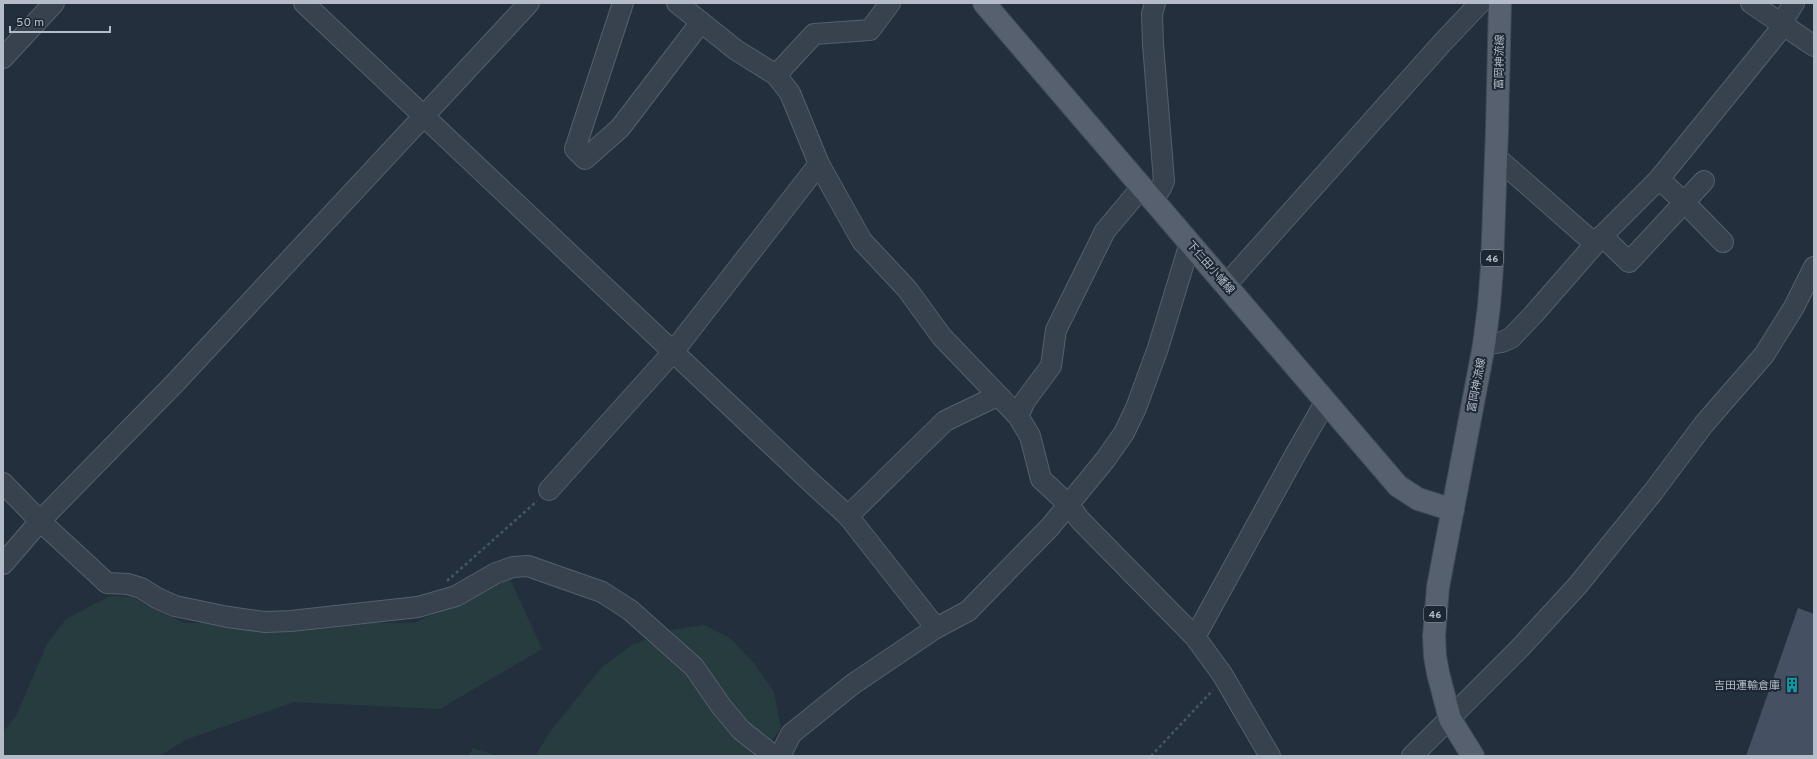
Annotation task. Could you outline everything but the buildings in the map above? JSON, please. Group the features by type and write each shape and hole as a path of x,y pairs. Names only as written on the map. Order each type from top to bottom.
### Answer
{"main road":[{"name":"下仁田小幡線","path":"984,3 1398,486 1418,499 1453,510"},
{"name":"富岡神流線","path":"1473,756 1450,719 1434,656 1434,636 1438,587 1484,346 1489,306 1496,157 1500,3"}],"street":[{"path":"3,58 54,3"},
{"path":"304,3 848,516 936,628"},
{"path":"3,564 40,521 176,382 528,3"},
{"path":"623,3 575,149 585,159 620,128 701,22"},
{"path":"677,3 736,50 776,75 790,93 819,164 862,241 907,289 942,337 997,396 1018,416 1030,436 1041,479 1069,505 1080,520 1195,637 1224,678 1270,756"},
{"path":"776,75 814,34 870,30 890,3"},
{"path":"1018,416 1025,401 1051,366 1056,330 1105,231 1147,193 1161,188 1164,181 1152,44 1152,14 1155,3"},
{"path":"1226,285 1443,42 1480,3"},
{"path":"1752,3 1814,46"},
{"path":"1484,346 1502,342 1511,338 1598,240 1659,179 1782,24 1794,3"},
{"path":"1496,157 1598,240 1629,262 1704,181"},
{"path":"549,490 673,352 819,164"},
{"path":"1659,179 1723,242"},
{"path":"780,756 791,734 853,684 936,628 968,611 1050,527 1069,505 1124,433 1136,408 1158,348 1190,243"},
{"path":"1412,756 1520,648 1578,585 1653,492 1704,424 1764,355 1794,307 1814,267"},
{"path":"848,516 945,421 997,396"},
{"path":"1195,637 1326,401"},
{"path":"3,483 40,521 107,583 128,584 141,588 157,598 175,606 228,617 264,622 291,621 418,607 456,596 496,573 521,566 528,566 602,592 630,610 694,667 721,706 742,730 774,756"}],"path":[{"path":"432,602 439,588 549,490"},
{"path":"1151,756 1224,678"}],"green space":[{"path":"510,579 542,649 440,709 294,702 185,740 160,756 3,756 3,732 16,716 47,644 66,619 110,596 132,597 184,623 414,623"},
{"path":"704,625 731,639 754,663 774,692 781,728 759,756 538,756 537,753 550,732 602,667 632,645 671,630"},
{"path":"473,748 498,756 468,756"}],"place":[{"name":"吉田運輸倉庫","path":"1792,685"}]}
